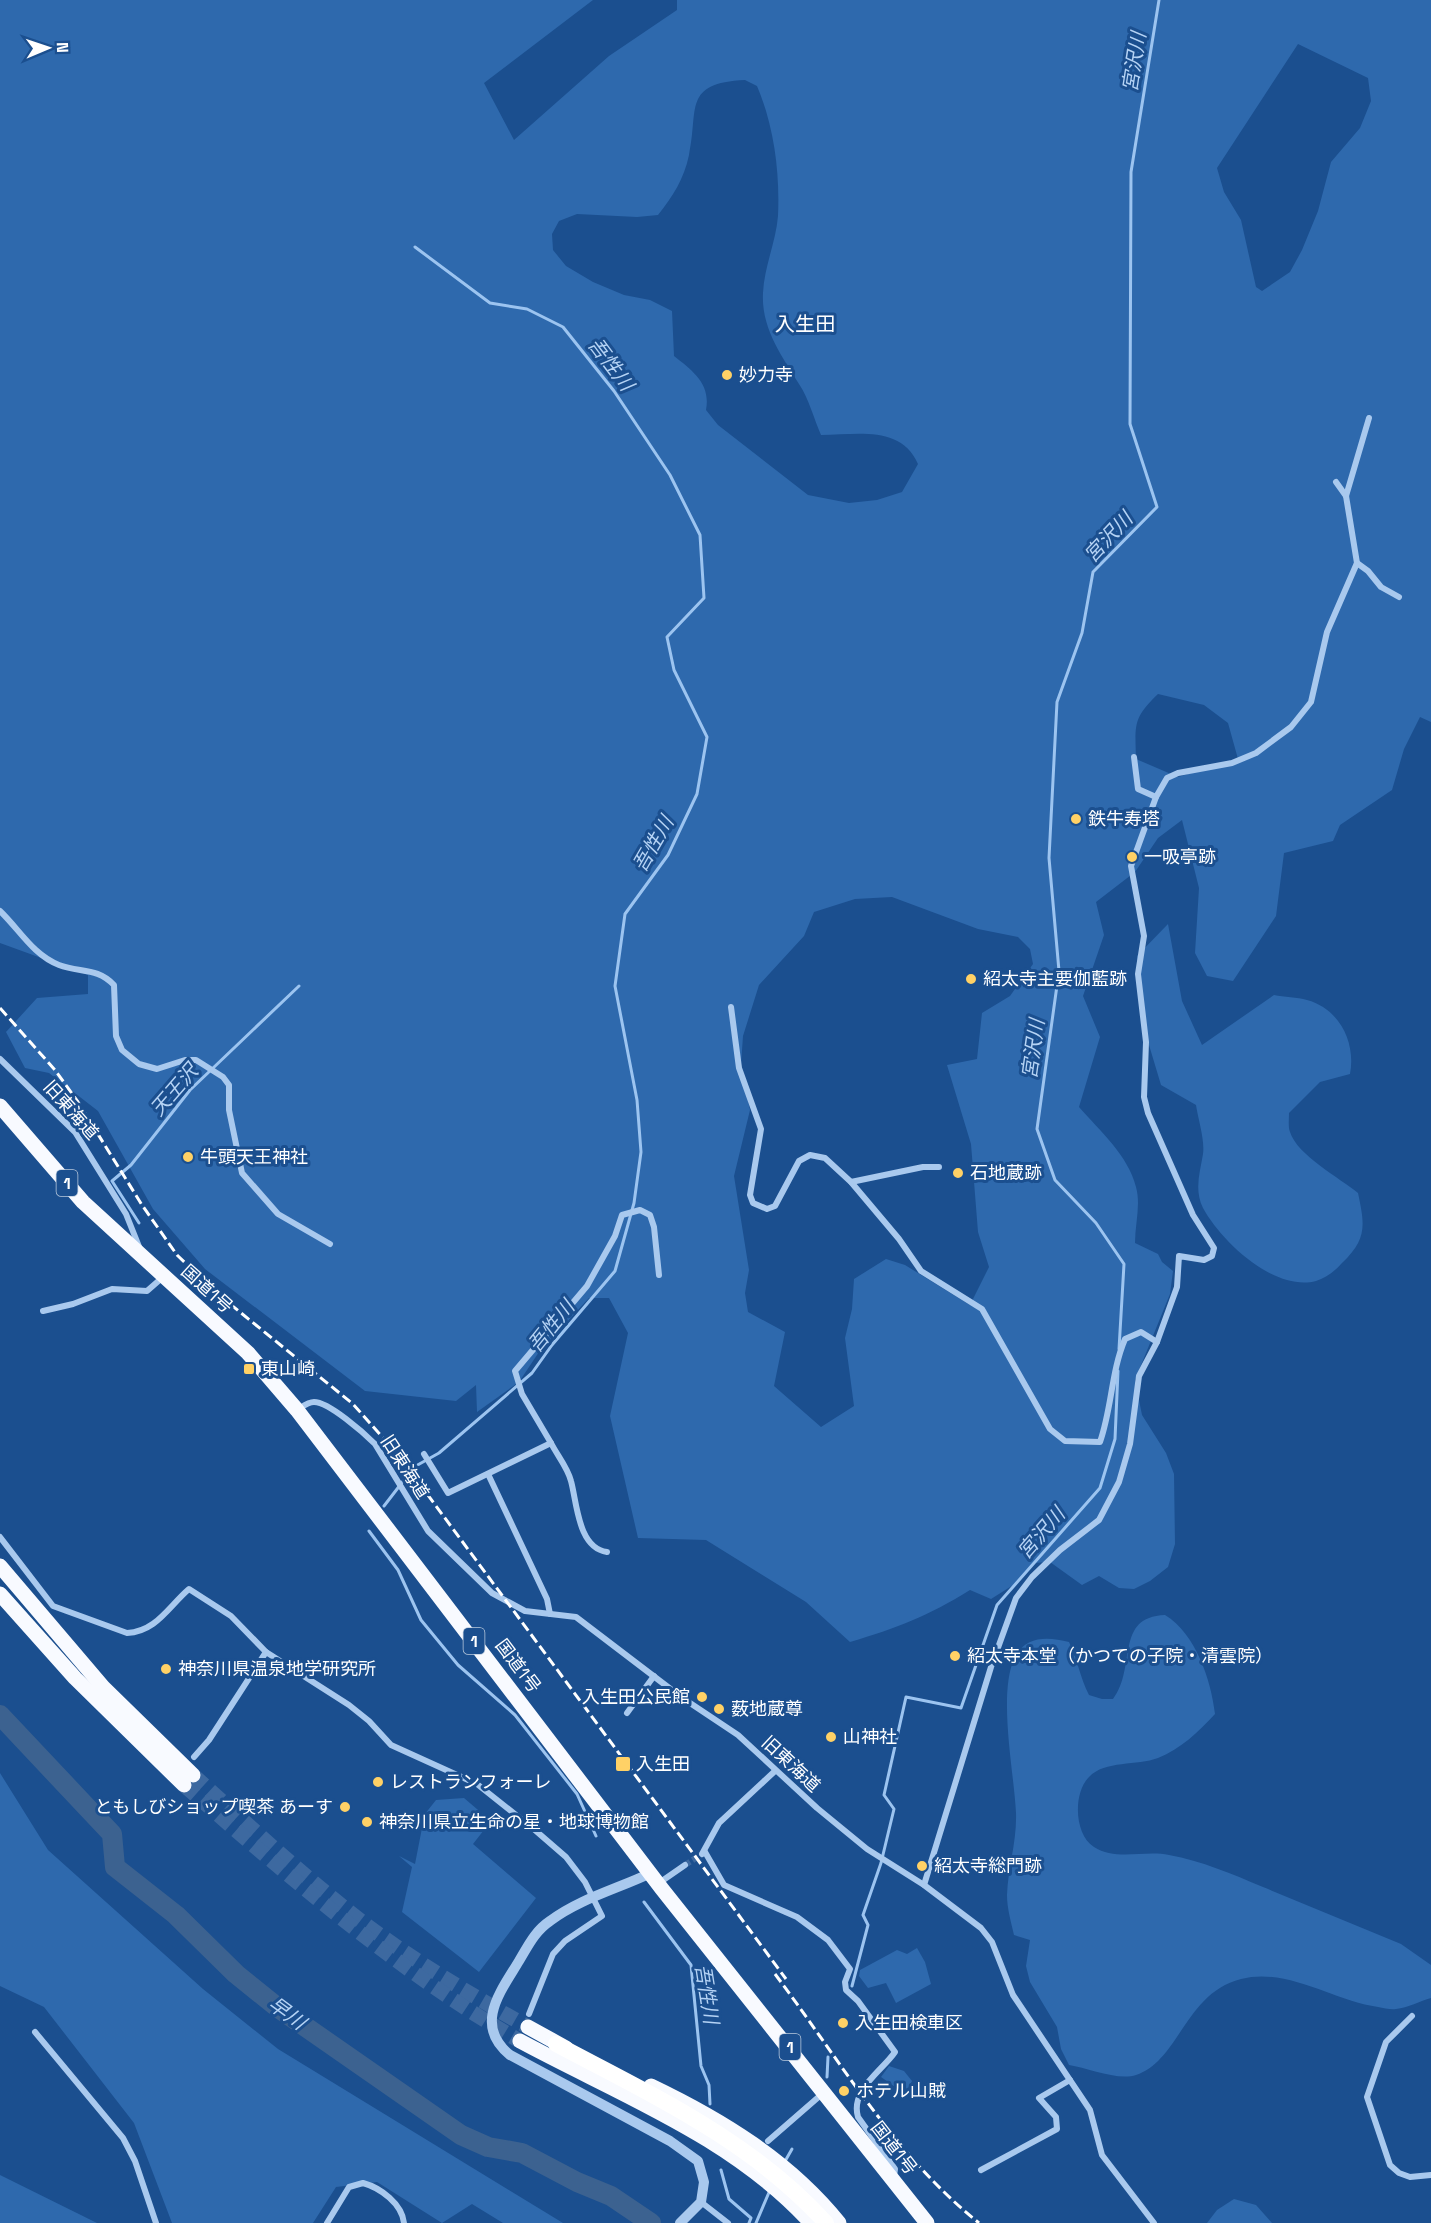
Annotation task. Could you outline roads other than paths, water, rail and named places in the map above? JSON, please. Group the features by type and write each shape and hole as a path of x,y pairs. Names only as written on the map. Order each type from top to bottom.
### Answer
{"highway":[{"name":"国道1号","path":"0,1106 83,1202 248,1353 297,1410 654,1878 825,2091 927,2223"},
{"path":"0,1566 103,1687 189,1780 75,1678 0,1593"},
{"path":"529,2020 556,2044 726,2137 784,2182 826,2223"},
{"path":"520,2042 704,2137 763,2180 810,2223"},
{"path":"556,2044 718,2120 799,2181 839,2223"}],"street":[{"path":"1346,496 1370,418"},
{"path":"924,1885 990,1667 1016,1598 1032,1577 1060,1550 1100,1520 1119,1482 1130,1444 1139,1376 1157,1342 1177,1287 1179,1256 1204,1260 1212,1256 1214,1248 1193,1215 1148,1113 1144,1097 1146,1042 1138,974 1144,936 1131,866 1156,796 1167,778 1178,773 1232,763 1256,753 1281,736 1301,717 1311,702 1327,632 1357,563 1346,496 1336,482"},
{"path":"1357,563 1368,571 1381,587 1400,597"},
{"path":"1134,757 1138,789 1156,796"},
{"path":"0,911 28,944 57,964 104,974 114,985 116,1036 122,1050 139,1064 157,1069 185,1060 196,1060 223,1077 229,1085 228,1110 242,1173 278,1214 330,1244"},
{"path":"730,1007 735,1051 761,1129 758,1159 750,1196 753,1203 767,1209 775,1206 799,1161 810,1155 825,1158 851,1182 899,1239 921,1271 982,1309 1050,1429 1065,1441 1100,1442 1108,1421 1116,1360 1125,1339 1141,1332 1157,1342"},
{"name":"旧東海道","path":"0,1059 75,1132 126,1214 141,1253"},
{"path":"851,1182 924,1167 939,1167"},
{"path":"607,1552 598,1551 589,1541 576,1510 571,1479 522,1394 515,1371 587,1287 615,1236 622,1215 640,1210 650,1215 654,1227 659,1275"},
{"path":"43,1311 72,1304 112,1289 147,1291 163,1276"},
{"name":"旧東海道","path":"297,1410 309,1403 320,1403 367,1436 375,1444 428,1531 508,1604 525,1611 576,1617 738,1735 817,1808 883,1859 924,1885 981,1928 992,1942 1013,1995 1090,2110 1102,2155 1154,2223"},
{"path":"424,1454 448,1493 551,1443"},
{"path":"488,1474 547,1599 550,1614"},
{"path":"0,1537 53,1606 101,1626 127,1633 139,1633 160,1620 176,1600 189,1589 231,1616 266,1652 349,1705 369,1721 391,1745 477,1784 566,1857 594,1898 602,1916 565,1941 553,1954 529,2020"},
{"path":"194,1757 209,1740 266,1652"},
{"path":"627,1713 654,1676"},
{"path":"775,1771 719,1823 703,1853 724,1885 797,1917 828,1940 850,1969 845,1982 846,1990 858,2001 895,2052 864,2088 856,2107 858,2117 895,2169 894,2179"},
{"path":"680,2223 699,2204 703,2172 698,2161 686,2150 526,2065 504,2050 496,2038 492,2016 493,2004 501,1989 527,1946 548,1922 594,1898 685,1865"},
{"path":"1412,2016 1386,2042 1366,2097 1390,2165 1399,2173 1410,2177 1431,2175"},
{"path":"35,2032 123,2138 135,2161 156,2223"},
{"path":"981,2170 1057,2129 1056,2117 1039,2098 1070,2080"},
{"path":"768,2141 825,2091"},
{"path":"327,2223 349,2187 363,2183 370,2185 397,2205 402,2211 404,2223"},
{"path":"699,2204 728,2223"}],"waterway":[{"name":"宮沢川","path":"1119,1349 1124,1264 1096,1223 1055,1180 1037,1129 1059,971 1049,858 1057,702 1082,633 1093,572 1157,507 1130,424 1131,172 1159,0"},
{"name":"吾性川","path":"384,1506 414,1467 439,1453 532,1373 552,1345 615,1271 634,1203 641,1152 637,1100 615,986 625,914 668,855 697,794 707,737 674,670 667,637 704,598 700,535 670,475 614,391 563,327 527,309 490,303 415,247"},
{"name":"天王沢","path":"139,1223 112,1181 131,1165 190,1090 299,986"},
{"name":"宮沢川","path":"852,1986 868,1925 863,1915 881,1863 894,1809 884,1795 906,1697 961,1708 997,1605 1100,1488 1115,1439 1118,1371"},
{"name":"吾性川","path":"369,1531 398,1570 421,1620 458,1665 515,1715 577,1794 596,1836"},
{"name":"早川","path":"0,1715 112,1834 115,1867 176,1915 236,1974 277,2007 461,2135 488,2147 522,2153 577,2182 611,2196 651,2223"},
{"name":"吾性川","path":"644,1902 691,1965 701,2066 709,2085 710,2104"},
{"name":"宮沢川","path":"827,2077 828,2057"},
{"name":"宮沢川","path":"784,2163 792,2149"},
{"name":"吾性川","path":"721,2170 729,2199 751,2218 749,2223"},
{"name":"宮沢川","path":"756,2223 770,2190"}],"tunnel":[{"path":"193,1775 297,1868 362,1922 443,1977 528,2027"},
{"path":"184,1785 346,1922 431,1985 520,2041"},
{"path":"685,1865 702,1854"}],"railway":[{"path":"0,1008 55,1070 78,1102 142,1205 177,1255 219,1295 353,1404 399,1456 786,1979"},
{"path":"775,1974 894,2137 949,2197 979,2223"}],"place":[{"name":"妙力寺","path":"727,375"},
{"name":"鉄牛寿塔","path":"1076,819"},
{"name":"一吸亭跡","path":"1132,857"},
{"name":"紹太寺主要伽藍跡","path":"971,979"},
{"name":"牛頭天王神社","path":"188,1157"},
{"name":"石地蔵跡","path":"958,1173"},
{"name":"東山崎","path":"249,1369"},
{"name":"紹太寺本堂（かつての子院・清雲院）","path":"955,1656"},
{"name":"神奈川県温泉地学研究所","path":"166,1669"},
{"name":"入生田公民館","path":"702,1697"},
{"name":"薮地蔵尊","path":"719,1709"},
{"name":"山神社","path":"831,1737"},
{"name":"入生田","path":"623,1764"},
{"name":"レストランフォーレ","path":"378,1782"},
{"name":"ともしびショップ喫茶 あーす","path":"345,1807"},
{"name":"神奈川県立生命の星・地球博物館","path":"367,1822"},
{"name":"紹太寺総門跡","path":"922,1866"},
{"name":"入生田検車区","path":"843,2023"},
{"name":"ホテル山賊","path":"844,2091"}],"district":[{"name":"入生田","path":"805,324"}]}
